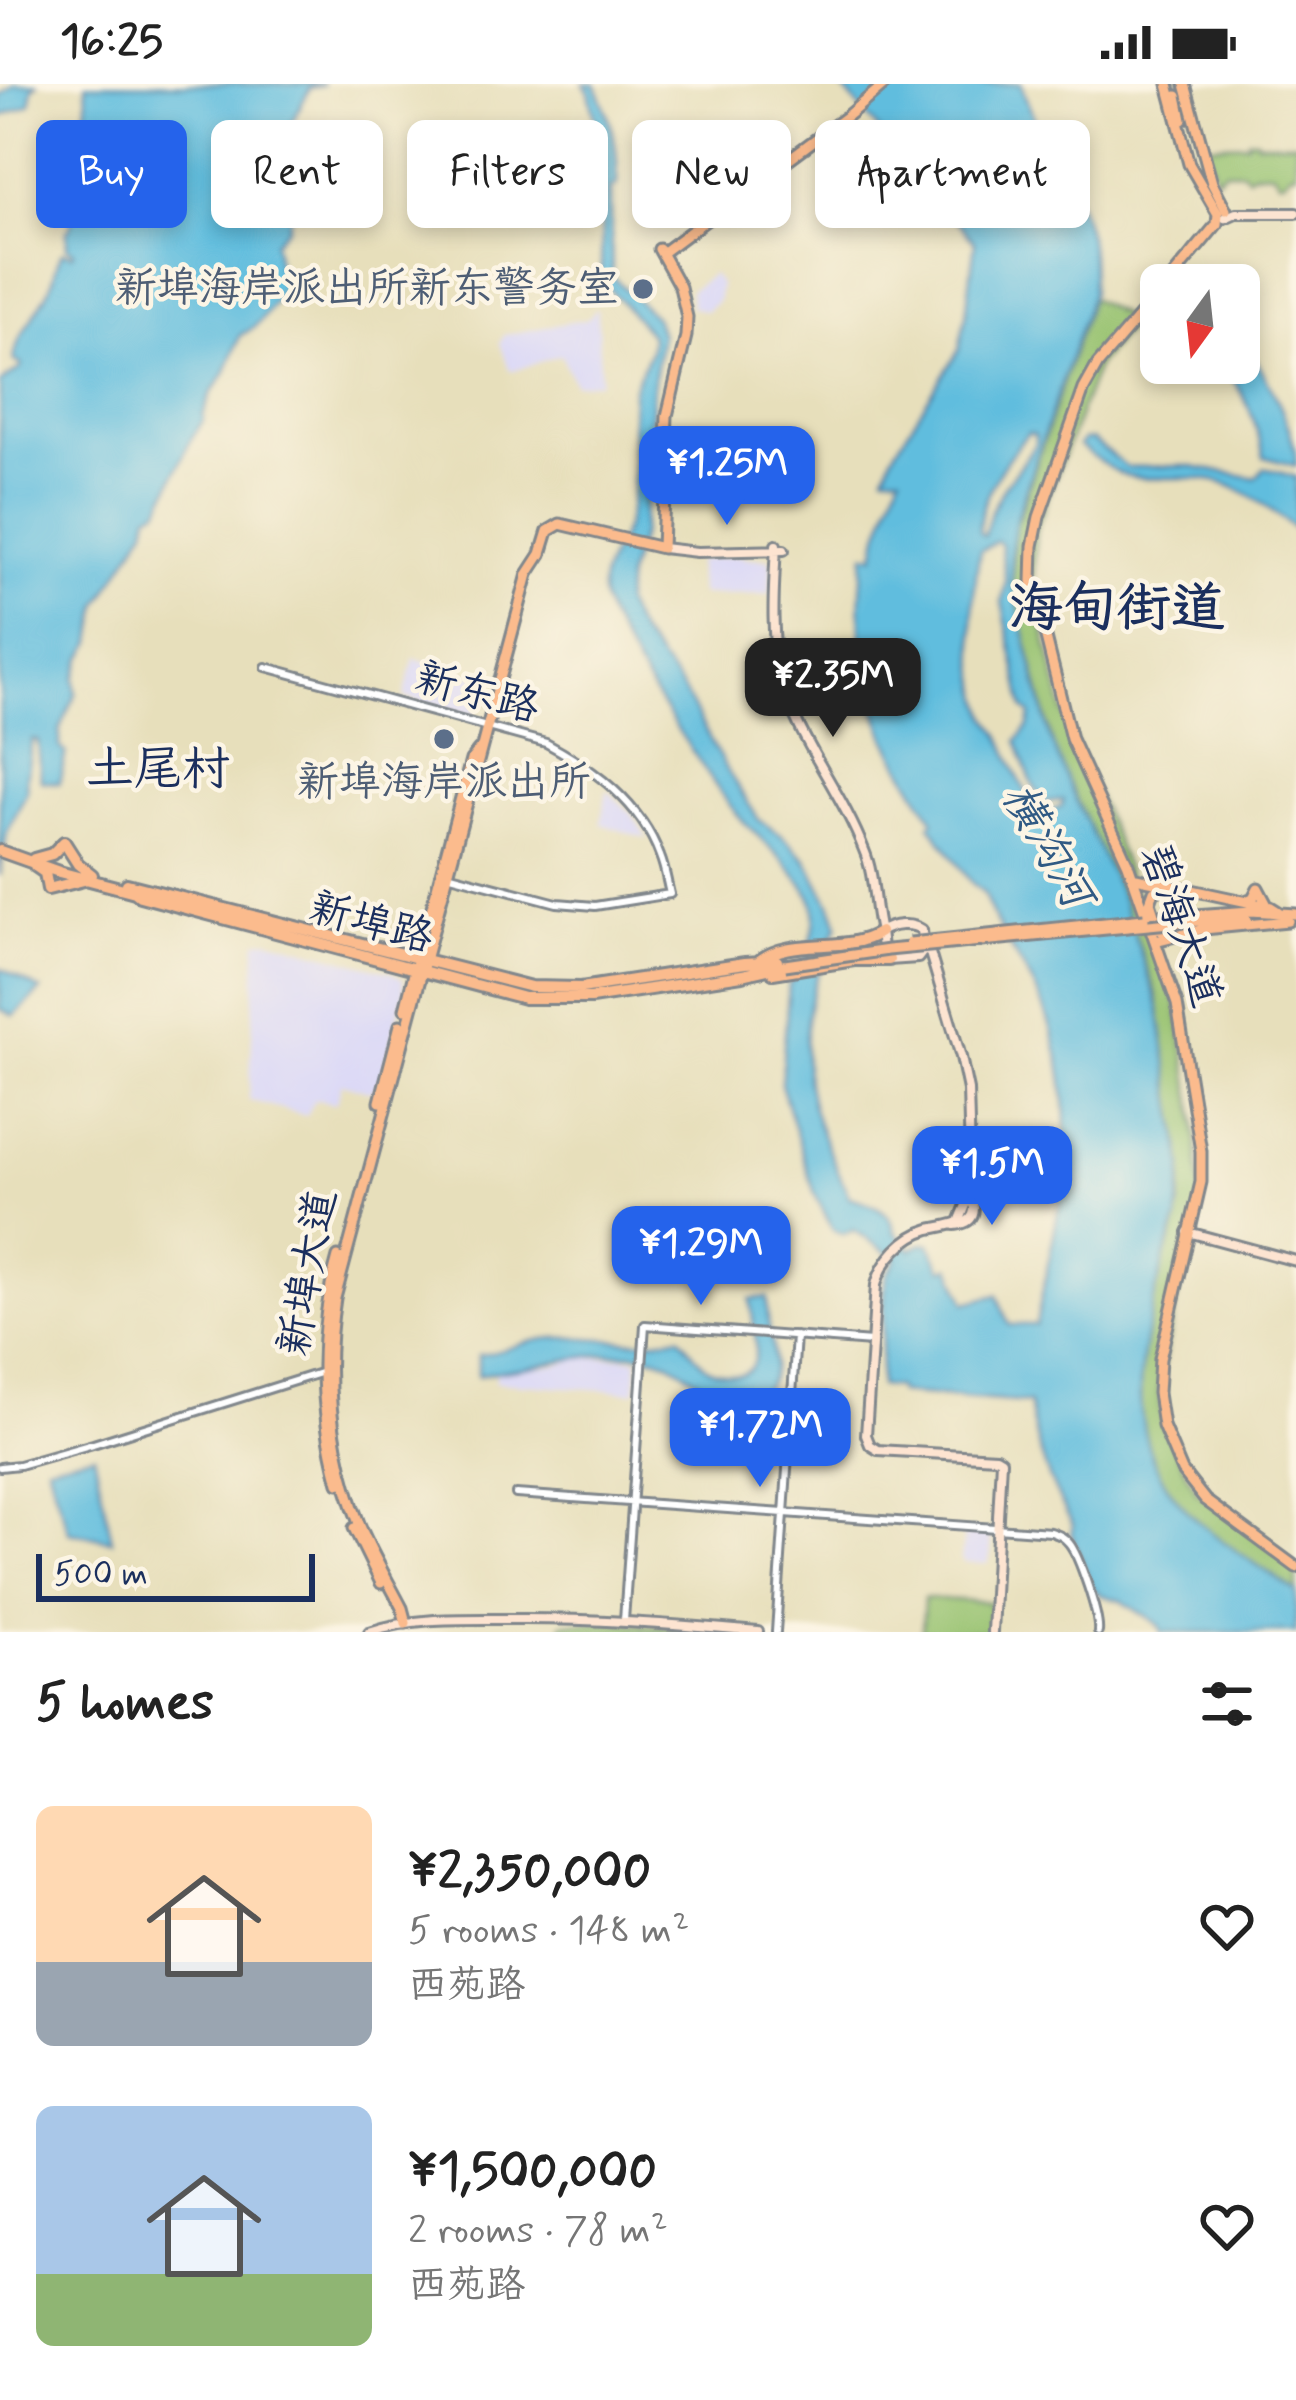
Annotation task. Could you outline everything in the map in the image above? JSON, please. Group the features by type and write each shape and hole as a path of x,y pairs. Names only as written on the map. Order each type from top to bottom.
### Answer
{"highway":[{"path":"0,848 26,858 45,873 48,889 89,877 64,842 52,854 26,858"},
{"name":"新埠路","path":"26,858 419,965 542,988 709,975 785,962"},
{"name":"新埠路","path":"89,877 141,886 419,965"},
{"path":"785,962 880,932"},
{"path":"785,962 889,960"}],"main road":[{"path":"882,84 662,254 677,287 683,318 661,428 660,546 697,552 776,548 775,646 780,675 864,848 883,955 889,960 930,952 968,1090 970,1193 959,1222 910,1238 878,1275 866,1433 870,1444 882,1450 1001,1460 992,1632"},
{"path":"1168,84 1189,164 1200,186 1208,186"},
{"path":"1182,91 1189,148 1223,214 1296,212"},
{"name":"碧海大道","path":"1184,264 1223,214"},
{"name":"碧海大道","path":"1140,316 1098,364 1084,389 1039,517 1032,553 1034,595 1071,740 1128,864 1182,1010 1203,1150 1202,1198 1190,1231 1161,1368 1165,1428 1183,1468 1208,1500 1296,1566"},
{"name":"碧海大道","path":"1140,318 1087,390 1044,508 1034,553 1036,594 1073,739 1136,878 1156,940"},
{"name":"新埠大道","path":"419,965 525,583 548,530 562,524 660,546"},
{"name":"新埠大道","path":"408,1627 350,1499 326,1372 339,1279 471,760 487,729"},
{"path":"1136,878 1275,909 1293,919"},
{"path":"1171,886 1154,891 1150,902 1159,929 1173,936"},
{"path":"1180,919 1208,912 1275,909"},
{"path":"785,962 1180,919 1293,919"},
{"path":"1156,940 1217,927 1293,919"},
{"path":"880,932 887,927 915,926 922,930 921,954"},
{"path":"1190,1231 1296,1259"},
{"path":"369,1632 467,1619 624,1620 758,1632"}],"street":[{"name":"新东路","path":"266,667 546,742 618,791 646,826 661,857 670,894 595,906 557,903 447,874"},
{"path":"624,1620 645,1325 872,1342"},
{"path":"776,1632 796,1336"},
{"path":"0,1467 93,1444 326,1372"},
{"path":"517,1493 1051,1532 1066,1540 1073,1551 1098,1616 1098,1632"}],"shaded area":[{"path":"712,274 720,284 717,302 705,311 691,307 690,291"},
{"path":"597,309 601,382 575,384 561,355 512,371 509,368 500,343 504,335 587,319"},
{"path":"742,555 768,559 770,594 702,595 697,561"},
{"path":"414,658 484,680 473,717 404,697"},
{"path":"607,790 631,813 648,839 601,824"},
{"path":"268,939 403,979 404,992 381,1084 375,1089 342,1083 334,1104 313,1101 307,1116 249,1100 257,941"},
{"path":"580,1358 638,1359 635,1392 494,1382 496,1373 509,1370"},
{"path":"973,1531 990,1537 988,1564 961,1560 964,1535"}],"green space":[{"path":"1248,139 1296,142 1296,172 1284,180 1273,172 1247,177 1243,171 1225,171 1216,178 1205,145 1248,143"},
{"path":"1091,298 1134,322 1098,364 1036,530 1033,584 1065,718 1177,1004 1195,1117 1200,1193 1158,1388 1163,1426 1197,1492 1296,1567 1296,1592 1198,1521 1171,1492 1153,1460 1143,1428 1142,1360 1156,1289 1177,1222 1183,1166 1157,996 1120,893 1056,756 1012,582 1013,534"},
{"path":"924,1598 990,1602 988,1632 922,1632"},
{"path":"611,1622 720,1632 559,1632 563,1623"}],"water":[{"path":"15,84 37,84 30,105 0,117 0,96"},
{"path":"86,84 324,84 310,88 293,120 211,120 211,228 287,228 274,242 284,280 261,320 240,335 160,508 149,514 146,528 99,605 93,642 81,661 76,694 60,730 60,747 66,753 59,783 41,781 38,741 32,740 27,791 7,832 0,876 0,383 21,368 14,361 20,339 49,290 60,256 74,252 67,247 69,228 187,228 187,120 84,120"},
{"name":"横沟河","path":"584,84 595,84 610,122 615,145 612,276 655,317 661,335 641,535 627,576 624,604 640,635 682,688 759,820 806,859 830,903 838,925 813,989 805,1053 814,1112 849,1197 884,1212 911,1250 930,1244 942,1269 951,1267 966,1303 997,1295 1009,1325 1036,1325 1052,1246 1066,1133 1059,1056 1041,1000 984,893 930,825 934,821 887,739 866,671 861,600 865,554 875,555 901,474 885,474 892,456 959,350 975,242 963,228 1086,228 1092,293 1017,515 1012,582 1050,737 1120,893 1159,1007 1183,1166 1177,1221 1156,1289 1142,1360 1143,1428 1153,1460 1171,1491 1198,1521 1296,1592 1296,1632 1162,1632 1122,1601 1093,1589 1071,1533 1073,1525 1045,1466 1029,1403 898,1393 898,1388 879,1386 885,1287 897,1259 854,1230 843,1234 833,1230 815,1194 781,1084 789,984 812,937 811,897 719,790 637,666 602,600 603,575 629,513 633,394 651,342 650,334 601,279 602,228 608,228 608,120 595,120","holes":["1028,433 1035,435 1035,445 991,512 984,536 979,532 980,518 989,492","997,541 1006,582 1002,602 1024,708 1031,715 1017,741 1040,796 1046,802 1063,800 1062,806 1049,812 1042,811 1023,786 987,716 977,673 973,611 980,551"]},
{"path":"839,84 1021,84 1035,120 870,120"},
{"path":"1260,369 1291,434 1296,466 1264,457 1236,384 1260,384"},
{"path":"1083,440 1092,440 1127,467 1189,466 1256,478 1264,468 1296,477 1296,530 1258,501 1226,485 1119,473 1079,446"},
{"path":"0,968 41,990 14,1016 0,1009"},
{"path":"767,1297 773,1372 765,1388 746,1398 722,1393 664,1360 634,1354 581,1357 478,1376 478,1355 536,1340 646,1341 679,1336 709,1368 742,1374 750,1368 756,1348 750,1299"},
{"path":"94,1454 112,1540 69,1532 47,1465"}],"tunnel":[{"path":"1180,84 1183,95"}],"place":[{"name":"新埠海岸派出所新东警务室","path":"643,289"},
{"name":"新埠海岸派出所","path":"444,739"}],"district":[{"name":"海甸街道","path":"1117,610"},
{"name":"土尾村","path":"158,770"}]}
